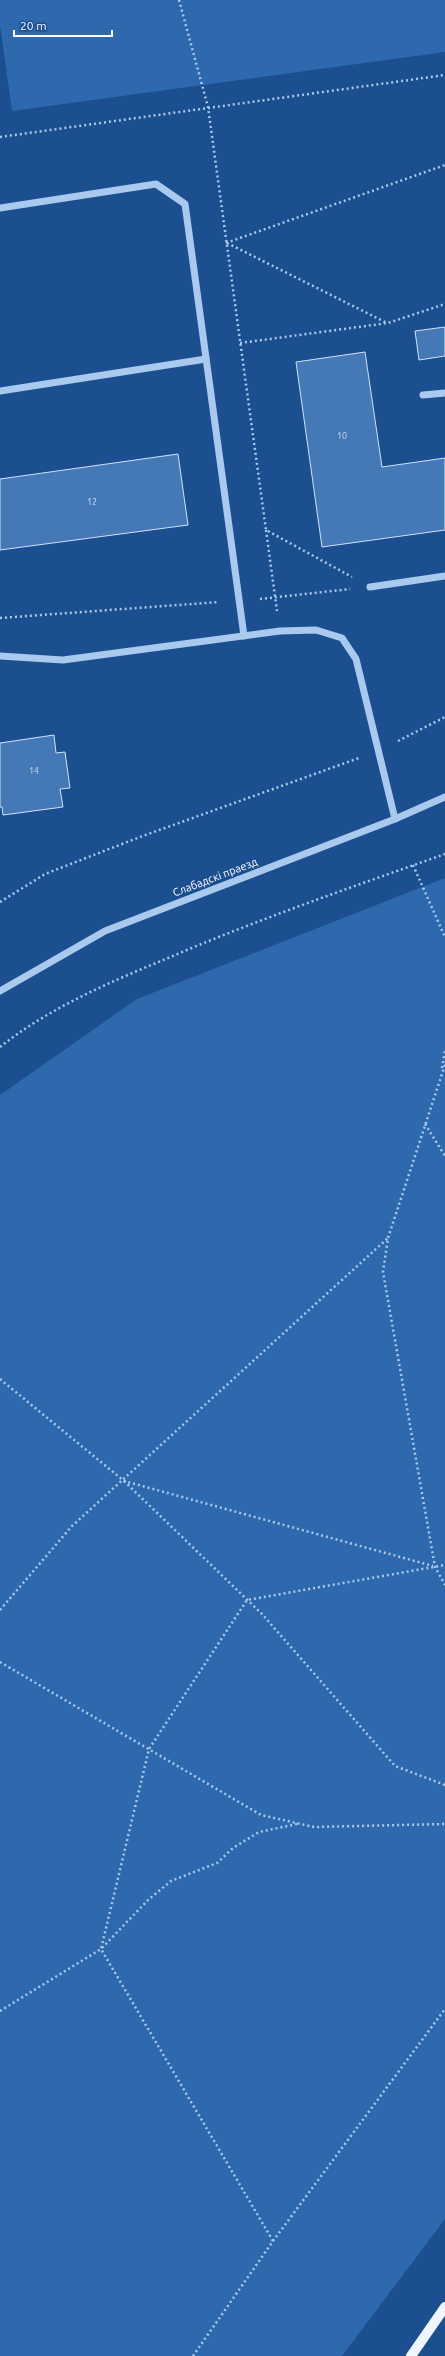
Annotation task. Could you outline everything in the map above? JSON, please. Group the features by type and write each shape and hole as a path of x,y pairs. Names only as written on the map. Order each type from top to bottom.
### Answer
{"main road":[{"path":"411,2356 445,2307"}],"street":[{"path":"0,208 156,184 185,204 244,636"},
{"path":"0,391 206,359"},
{"path":"423,395 445,393"},
{"path":"370,587 445,576"},
{"path":"0,656 63,660 280,631 316,630 342,638 356,659 394,819"},
{"name":"Слабадскі праезд","path":"0,991 105,931 394,819 445,797"}],"path":[{"path":"179,0 208,107 274,598"},
{"path":"0,137 445,75"},
{"path":"226,243 445,165"},
{"path":"226,243 388,323"},
{"path":"240,343 388,323 445,304"},
{"path":"266,530 370,587"},
{"path":"0,618 239,601 370,587"},
{"path":"0,902 45,874 257,794 377,752 445,717"},
{"path":"0,1047 24,1028 117,979 245,925 445,854"},
{"path":"413,865 445,937"},
{"path":"445,1051 442,1070 388,1238 383,1272 435,1566 445,1586"},
{"path":"442,1070 445,1065"},
{"path":"425,1124 445,1156"},
{"path":"0,1610 72,1526 388,1238"},
{"path":"0,1379 124,1480 262,1614 395,1766 445,1785"},
{"path":"124,1480 435,1566"},
{"path":"273,2241 101,1949 149,1749 247,1600 445,1565"},
{"path":"0,1662 261,1815 314,1827 445,1824"},
{"path":"0,2011 101,1949 148,1900 171,1882 217,1863 232,1848 259,1832 299,1824"},
{"path":"193,2356 273,2241 445,2009"}],"shaded area":[{"path":"0,0 445,0 445,52 12,111 0,25"},
{"path":"445,878 445,2219 342,2356 0,2356 0,1095 137,999"}],"building":[{"path":"445,327 445,356 419,360 415,331"},
{"path":"365,352 382,467 445,458 445,530 322,547 296,362"},
{"path":"178,454 188,525 0,550 0,479"},
{"path":"54,735 56,753 65,752 70,788 60,789 63,807 3,815 2,807 0,807 0,743"}]}
